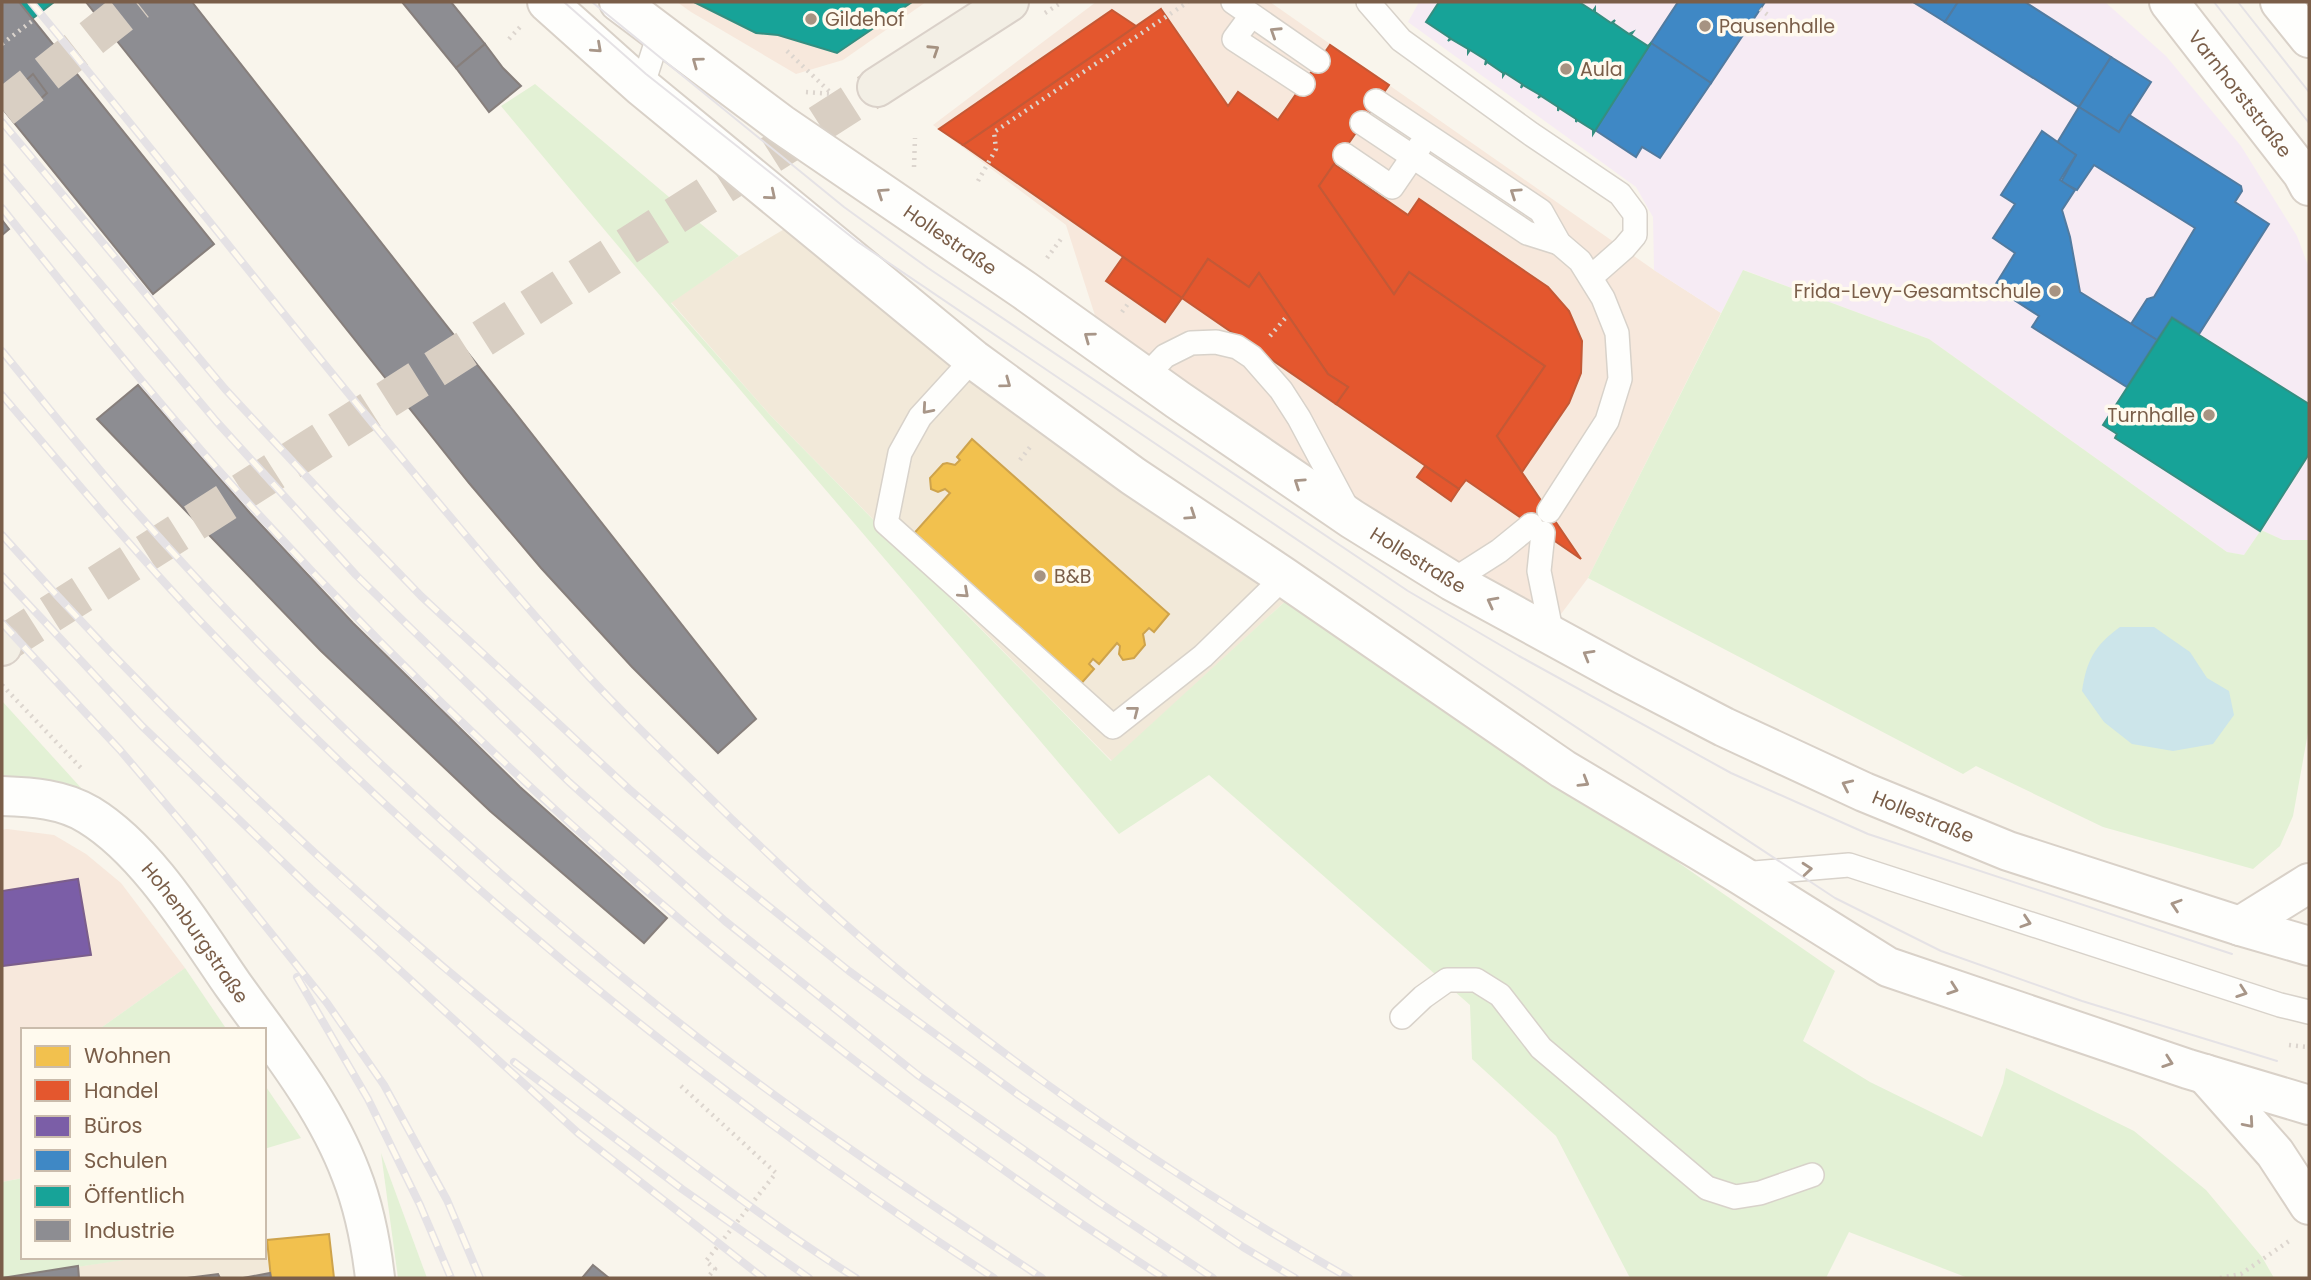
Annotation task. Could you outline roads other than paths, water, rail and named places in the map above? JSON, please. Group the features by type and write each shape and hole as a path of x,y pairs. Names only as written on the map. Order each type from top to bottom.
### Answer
{"main road":[{"path":"547,2 642,87 973,359 1133,477 1284,577 1563,769 1888,967 2188,1069 2309,1105"},
{"name":"Hollestraße","path":"619,2 781,124 1352,519 1452,581 1724,727 1864,792 2008,851 2309,946"},
{"path":"877,87 1009,2"},
{"name":"Varnhorststraße","path":"2169,2 2302,173 2309,186"},
{"name":"Hohenburgstraße","path":"2,796 30,797 62,803 104,826 144,863 173,900 262,1028"},
{"path":"2241,926 2309,883"},
{"name":"Hohenburgstraße","path":"266,1033 320,1111 352,1175 363,1213 375,1278"},
{"path":"2204,1072 2275,1153 2304,1220"}],"lane":[{"path":"1368,2 1401,40 1531,134 1620,194 1635,214 1634,235 1624,248 1591,277"},
{"path":"1303,84 1234,39 1242,9 1318,61"},
{"path":"642,87 659,34"},
{"path":"1376,102 1541,211 1559,243 1580,261 1591,277 1617,333 1620,379 1607,421 1541,523 1452,581"},
{"path":"1362,123 1527,233 1559,243"},
{"path":"1346,155 1392,187 1428,134"},
{"path":"1145,377 1165,356 1191,343 1216,342 1237,347 1252,357 1281,390 1299,418 1352,519"},
{"path":"973,359 920,417 900,453 886,523 1113,727 1203,656 1284,577"},
{"path":"1541,523 1539,571 1552,635"},
{"path":"1739,874 1849,866 2280,1005 2309,1012"},
{"path":"1402,1017 1423,997 1447,980 1476,980 1500,995 1541,1048 1707,1188 1735,1197 1760,1194 1812,1175"}],"water":[{"path":"2120,627 2154,627 2190,652 2207,678 2229,691 2234,715 2213,744 2173,751 2132,744 2104,722 2082,691 2093,655"}],"tunnel":[{"path":"2,109 137,2"},
{"path":"2,645 877,87"}],"tram line":[{"path":"564,2 646,74 858,242 1479,663 1835,898 1941,951 2082,1001 2277,1061"},
{"path":"592,2 844,207 928,268 1408,591 1519,656 1731,773 1868,834 2232,954"},
{"path":"2214,2 2309,123"},
{"path":"2238,2 2309,92"}],"railway":[{"path":"31,2 371,421 510,587 609,698 731,818 864,941 1015,1061 1155,1159 1349,1278"},
{"path":"2,122 225,389 335,507 421,596 629,789 705,855 849,971 1020,1096 1243,1247 1295,1278"},
{"path":"2,167 216,421 356,575 569,782 725,921 919,1076 1100,1203 1213,1278"},
{"path":"2,208 143,382 231,484 336,596 444,705 556,811 790,1010 1036,1193 1164,1278"},
{"path":"2,351 123,497 246,630 374,758 508,880 647,997 742,1071 891,1177 1042,1278"},
{"path":"2,395 201,622 291,714 480,890 679,1054 782,1132 994,1278"},
{"path":"2,535 76,616 229,772 388,919 470,990 642,1126 774,1223 856,1278"},
{"path":"2,576 142,726 311,889 578,1133 763,1278"},
{"path":"2,623 120,750 198,842 327,1003 384,1085 447,1200 480,1278"},
{"path":"297,977 368,1099 420,1205 451,1278"},
{"path":"514,1062 682,1189 809,1278"}],"place":[{"name":"Gildehof","path":"811,19"},
{"name":"Pausenhalle","path":"1705,26"},
{"name":"Aula","path":"1566,69"},
{"name":"Frida-Levy-Gesamtschule","path":"2055,291"},
{"name":"Turnhalle","path":"2209,415"},
{"name":"B&B","path":"1040,576"}]}
